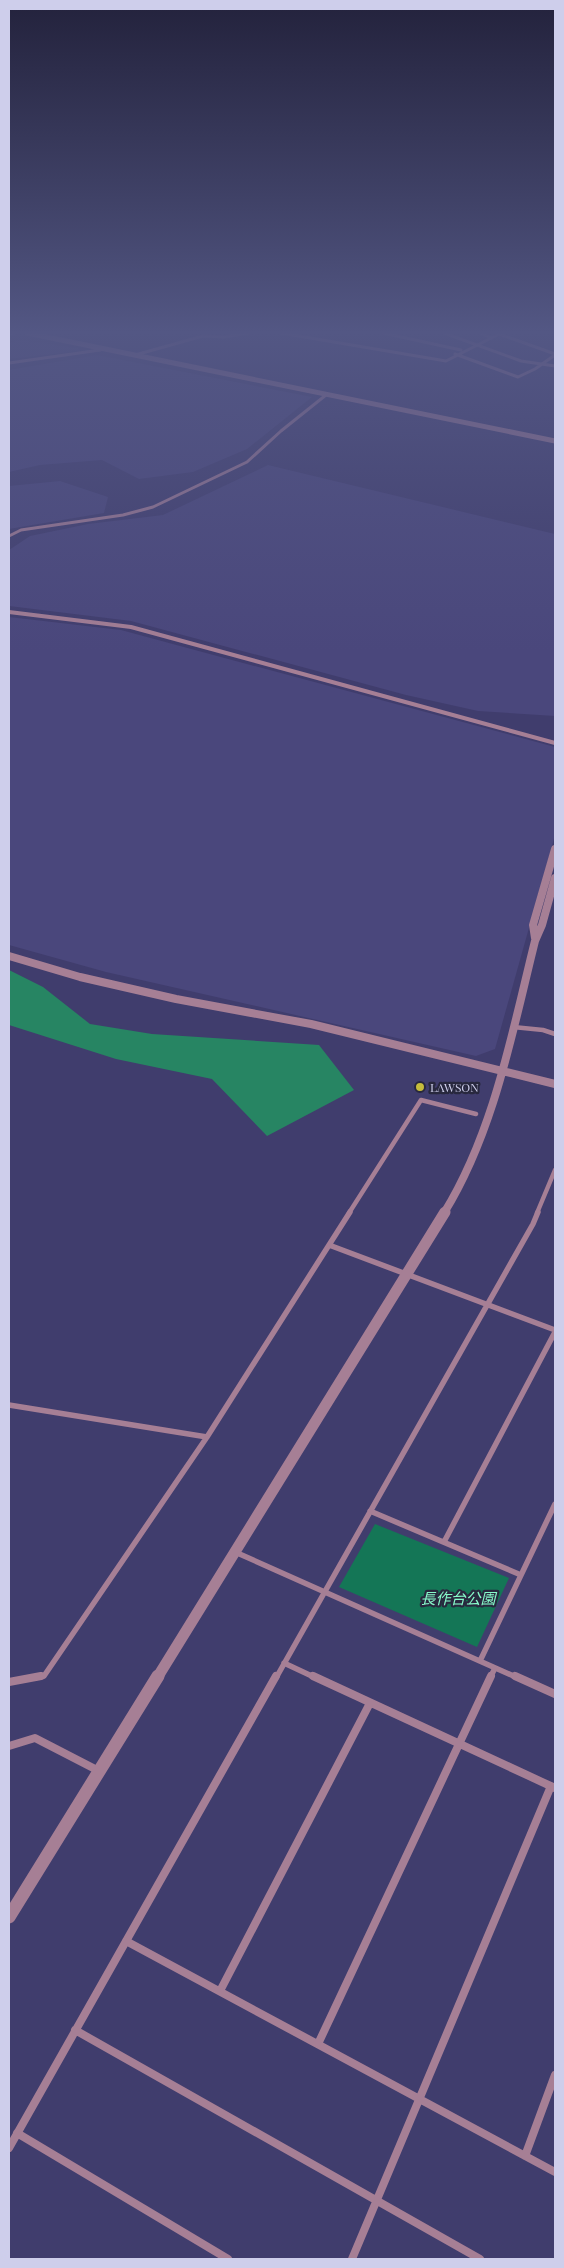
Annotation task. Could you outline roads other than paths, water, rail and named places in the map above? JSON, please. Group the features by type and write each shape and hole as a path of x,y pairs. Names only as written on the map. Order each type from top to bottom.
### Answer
{"street":[{"path":"9,536 21,530 123,515 153,506 247,462 272,439"},
{"path":"9,612 131,627 555,743"},
{"path":"535,941 533,925 555,850"},
{"path":"9,1917 459,1190 475,1156 491,1112 535,941 542,925 555,878"},
{"path":"9,956 80,977 176,999 311,1024 555,1084"},
{"path":"512,1027 543,1030 555,1034"},
{"path":"9,1682 44,1676 207,1437 421,1100 476,1114"},
{"path":"9,2148 533,1224 555,1170"},
{"path":"328,1245 555,1331 444,1542"},
{"path":"9,1405 207,1437"},
{"path":"480,1661 555,1504"},
{"path":"370,1511 521,1575"},
{"path":"235,1552 555,1694"},
{"path":"284,1663 553,1787 352,2259"},
{"path":"318,2044 495,1668"},
{"path":"220,1991 370,1703"},
{"path":"9,1746 35,1738 99,1772"},
{"path":"126,1941 555,2172"},
{"path":"75,2030 480,2259"},
{"path":"525,2156 555,2075"},
{"path":"17,2133 228,2259"}],"place":[{"name":"LAWSON","path":"420,1087"}],"park label":[{"name":"長作台公園","path":"458,1598"}]}
